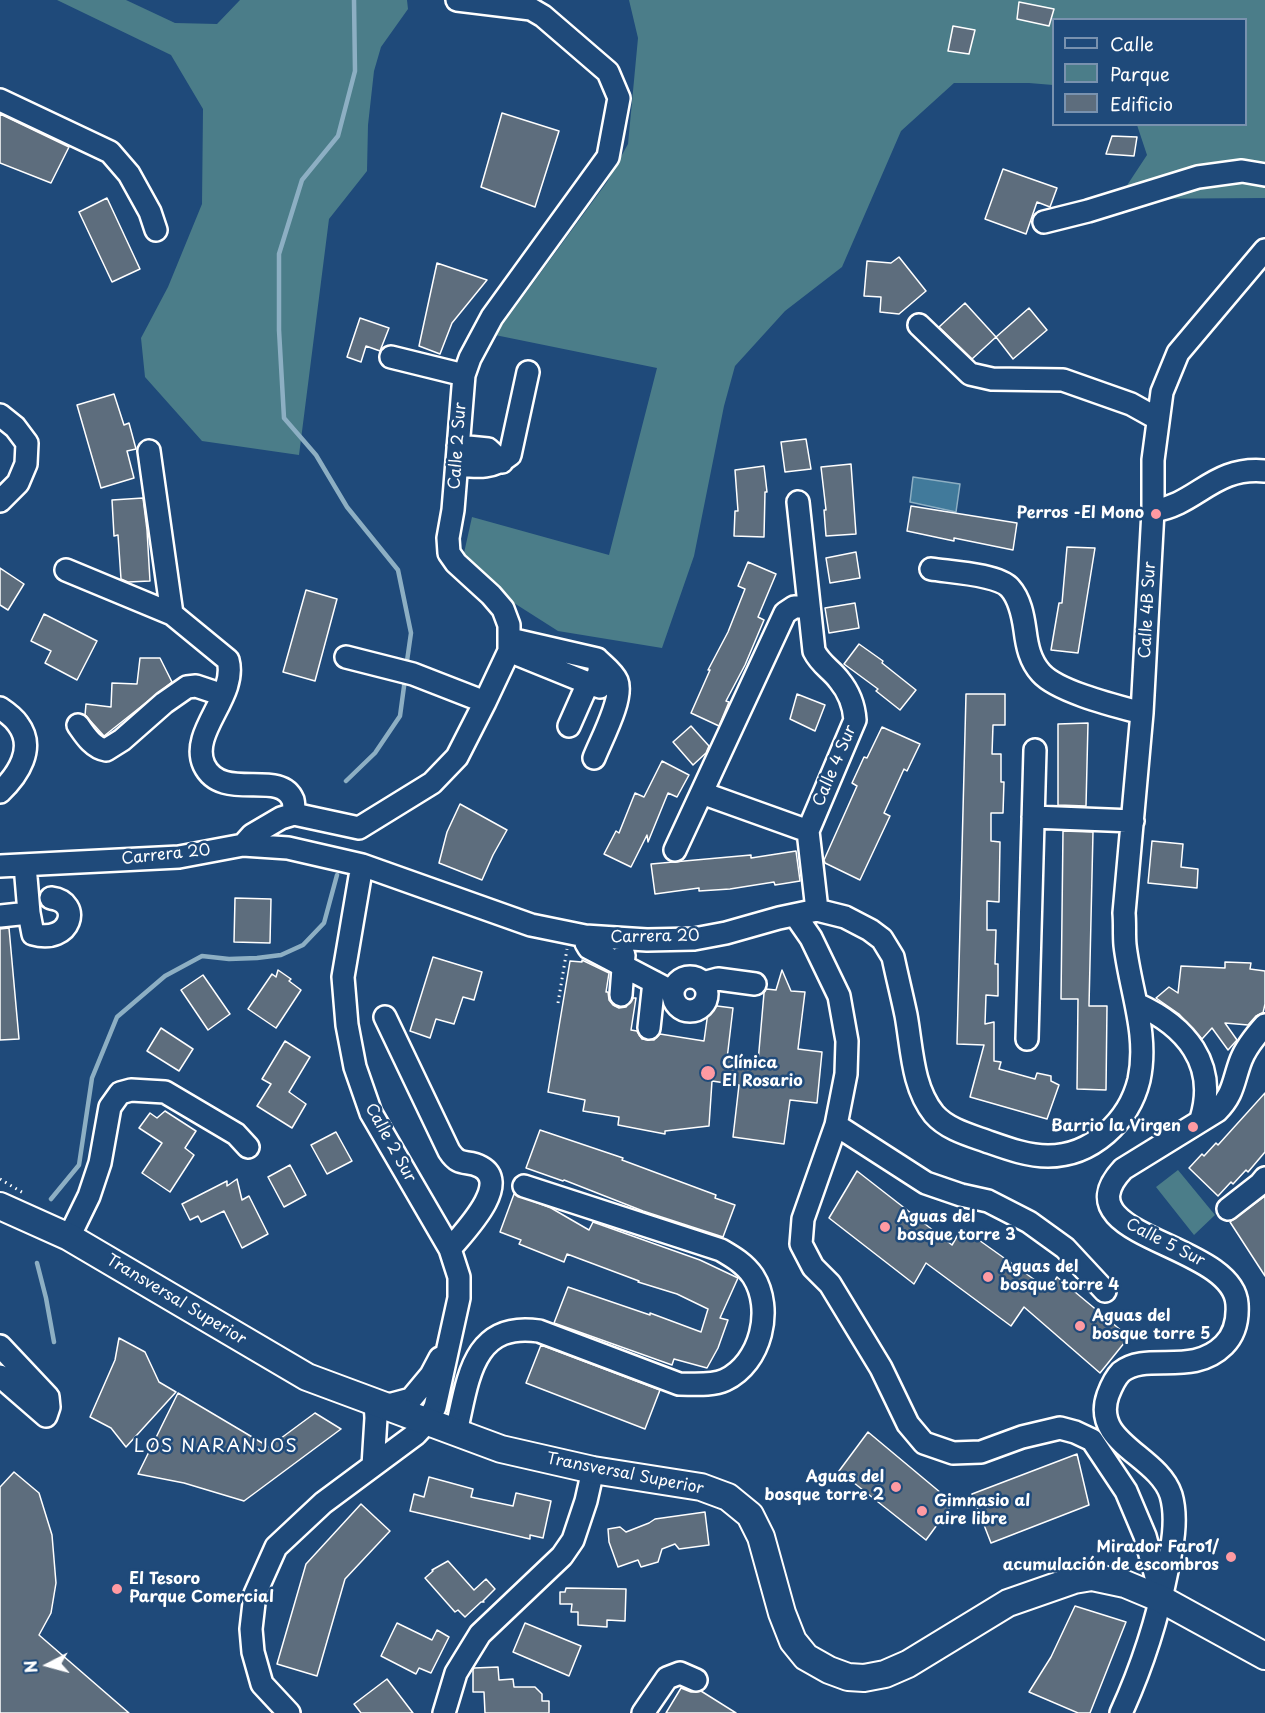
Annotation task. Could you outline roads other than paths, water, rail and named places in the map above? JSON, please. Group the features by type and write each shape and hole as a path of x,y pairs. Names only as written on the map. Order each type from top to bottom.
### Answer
{"main road":[{"path":"0,1196 67,1236"},
{"name":"Transversal Superior","path":"0,1206 67,1236 307,1377 501,1449 593,1470 701,1487 728,1497 750,1515 761,1537 792,1641 806,1656 829,1670 848,1677 864,1678 885,1674 908,1664 1008,1603 1074,1580 1092,1577 1125,1584 1161,1599 1265,1656"}],"street":[{"name":"Calle 2 Sur","path":"457,0 531,9 543,16 608,72 619,98 608,157 492,317 470,358 464,375 453,510 448,538 449,553 503,609 509,625 509,645"},
{"path":"0,100 110,152 129,174 150,212 156,230"},
{"path":"1044,222 1198,177 1242,171 1265,175"},
{"name":"Calle 4B Sur","path":"1143,1047 1125,934 1124,913 1142,713 1153,511 1153,460 1162,392 1178,353 1265,250"},
{"path":"919,325 970,374 992,379 1063,380 1131,404 1158,419"},
{"path":"391,357 464,375"},
{"path":"457,455 488,449 502,462 510,455 528,372"},
{"path":"0,415 15,427 27,442 26,464 18,483 0,501"},
{"path":"149,452 172,614"},
{"path":"1153,511 1181,503 1219,478 1242,471 1265,471"},
{"name":"Calle 4 Sur","path":"798,502 814,651 820,662 839,679 854,704 855,720 808,831 817,910"},
{"path":"931,569 995,580 1009,586 1020,607 1032,661 1041,674 1055,684 1112,705 1142,713"},
{"path":"66,570 172,614 228,660 231,670 224,695 201,742 203,763 217,780 245,786 267,785 285,790 293,800 294,814"},
{"path":"675,850 785,613 794,607 808,607"},
{"path":"509,645 597,659 612,673 619,689 594,758"},
{"path":"509,645 608,692 615,705"},
{"path":"243,845 261,829 294,814 359,828 432,783 457,757 485,702 509,645"},
{"path":"346,657 413,674 485,702"},
{"path":"569,726 588,683 597,679 600,673 597,659"},
{"path":"78,725 99,749 106,750 187,687 196,686 224,695"},
{"path":"0,708 19,724 26,749 19,770 0,792"},
{"path":"1027,1039 1035,750"},
{"path":"702,793 808,831"},
{"path":"1033,817 1132,821"},
{"name":"Carrera 20","path":"0,866 179,857 243,845 288,848 362,865 531,925 577,934 624,939 694,939 817,910 852,920 870,930 882,939 893,957 920,1091 935,1116 958,1132 1036,1155 1049,1156 1079,1149 1096,1141 1113,1128 1132,1100 1138,1082 1143,1047"},
{"path":"26,865 29,913 33,934 39,936 65,930 70,918 67,907 59,899 51,898"},
{"name":"Calle 2 Sur","path":"362,865 343,976 347,1025 355,1067 371,1113 450,1249 459,1277 459,1298 435,1407 427,1422"},
{"path":"0,916 29,913"},
{"path":"795,915 819,954 839,996 847,1041 846,1074 836,1125 803,1219 801,1244 813,1267 830,1284 881,1368 908,1424 924,1443 953,1453 981,1452 1022,1437 1060,1428 1092,1440 1126,1491 1145,1536 1161,1599"},
{"path":"577,934 589,948 673,992"},
{"path":"621,995 624,939"},
{"path":"692,977 703,983 707,989 705,1003 695,1011 682,1009 677,1005 673,992 675,986 685,978 692,977"},
{"path":"703,983 723,980 755,984"},
{"path":"649,1028 654,982"},
{"path":"1137,1004 1162,1018 1193,1047 1202,1063 1206,1081 1207,1102 1202,1119"},
{"path":"385,1017 448,1151 460,1163 480,1166 488,1173 491,1186 488,1201 450,1249"},
{"name":"Calle 5 Sur","path":"1122,1713 1147,1652 1161,1599 1173,1537 1174,1513 1171,1496 1164,1480 1153,1467 1123,1445 1115,1436 1107,1424 1104,1406 1112,1385 1122,1372 1137,1365 1194,1362 1220,1349 1235,1329 1237,1303 1234,1290 1209,1265 1136,1231 1118,1218 1112,1210 1110,1188 1123,1169 1217,1111 1227,1101 1242,1058 1265,1024"},
{"path":"1143,1047 1163,1034 1176,1029"},
{"path":"67,1236 89,1196 100,1163 110,1107 120,1094 131,1090 165,1092 236,1134 248,1147"},
{"path":"836,1125 926,1182 961,1195 988,1201 1029,1222 1065,1248 1105,1291"},
{"path":"1228,1209 1263,1184"},
{"path":"456,1432 471,1373 481,1348 492,1338 506,1332 521,1328 539,1331 679,1384 700,1385 725,1380 741,1368 754,1351 763,1327 764,1308 760,1290 742,1263 722,1250 524,1186"},
{"name":"Calle 2 Sur","path":"380,1404 411,1399 431,1375 449,1342"},
{"path":"0,1346 48,1397 50,1407 46,1416 0,1376"},
{"path":"373,1466 376,1418 380,1404"},
{"path":"289,1713 262,1684 253,1652 251,1629 255,1594 276,1547 323,1503 417,1434 427,1422"},
{"path":"444,1713 456,1673 480,1634 562,1556 573,1540 593,1470"},
{"path":"1145,1536 1173,1537"},
{"path":"643,1713 667,1678 680,1673 696,1680"}],"water":[{"path":"913,477 960,484 956,512 910,502"}],"waterway":[{"path":"354,0 355,71 338,136 302,180 279,254 279,330 284,418 316,455 347,507 398,570 411,633 406,668"},
{"path":"346,781 375,753 400,716 405,679"},
{"path":"51,1199 79,1165 92,1078 117,1017 165,976 202,956 229,959 257,958 281,955 303,945 324,923 337,875"},
{"path":"37,1263 54,1342"}],"place":[{"name":"Perros -El Mono","path":"1156,514"},
{"name":"Clínica El Rosario","path":"708,1073"},
{"name":"Barrio la Virgen","path":"1193,1127"},
{"name":"Aguas del bosque torre 3","path":"885,1227"},
{"name":"Aguas del bosque torre 4","path":"988,1277"},
{"name":"Aguas del bosque torre 5","path":"1080,1326"},
{"name":"Aguas del bosque torre 2","path":"896,1487"},
{"name":"Gimnasio al aire libre","path":"922,1511"},
{"name":"Mirador Faro1/ acumulación de escombros","path":"1231,1557"},
{"name":"El Tesoro Parque Comercial","path":"117,1589"}],"district":[{"name":"LOS NARANJOS","path":"216,1447"}]}
